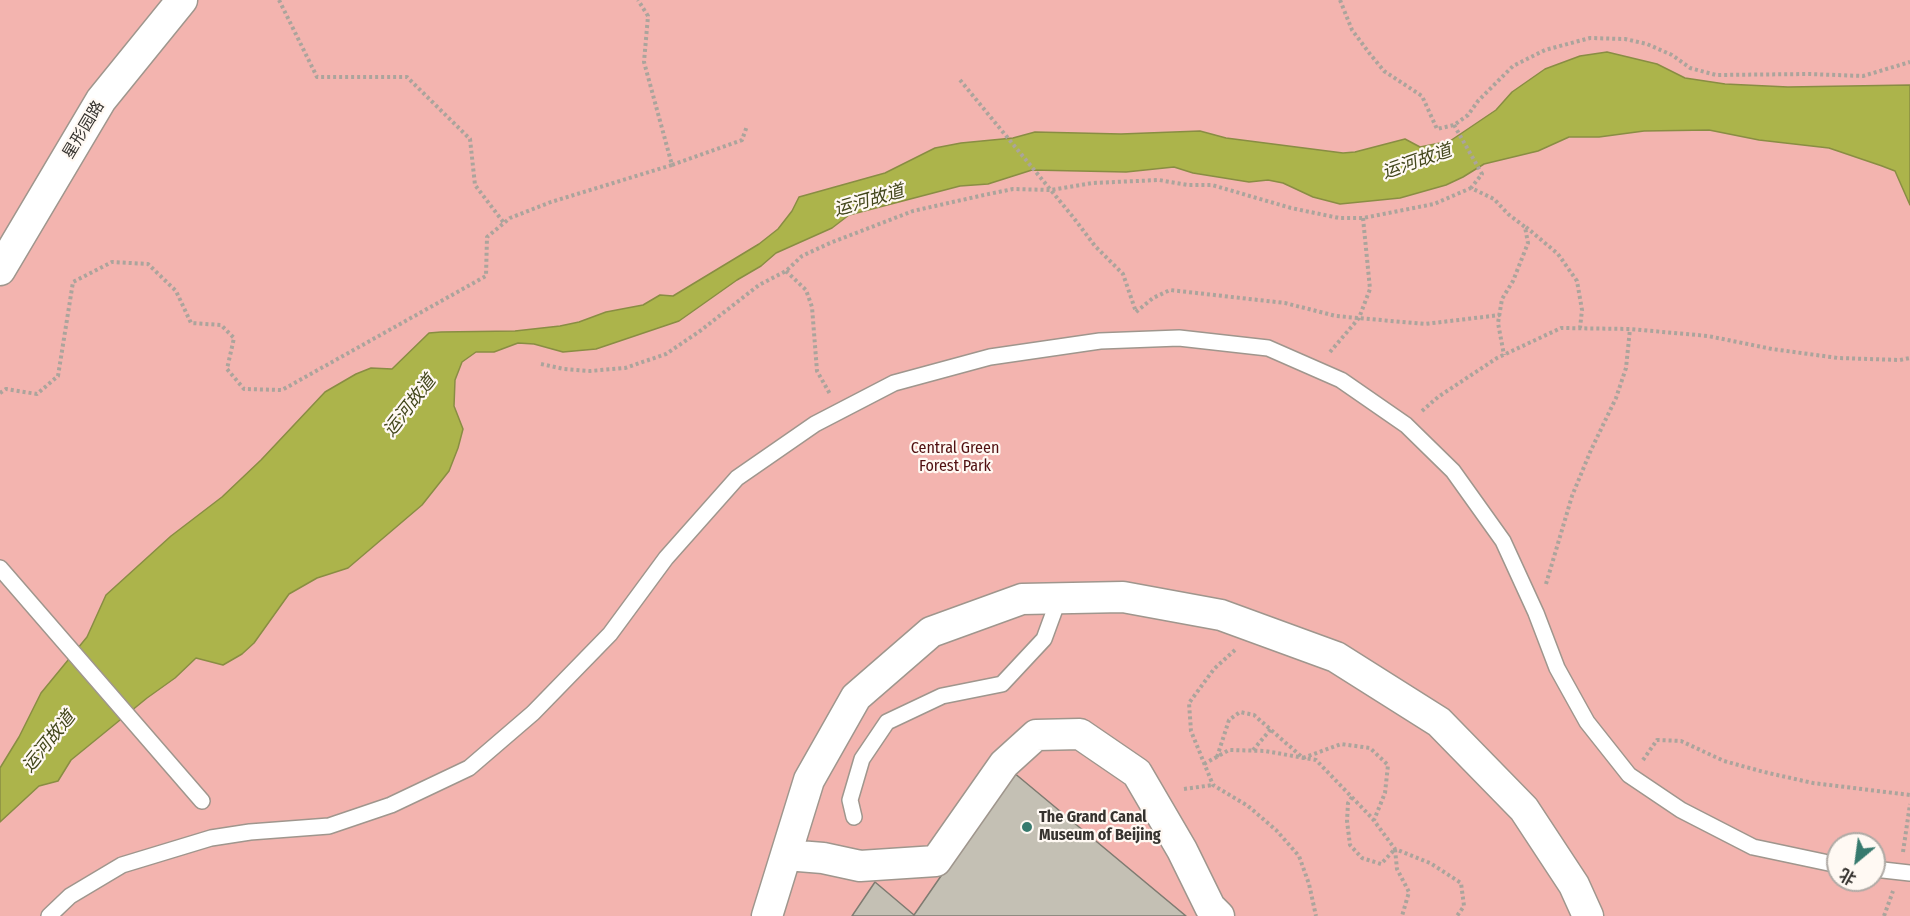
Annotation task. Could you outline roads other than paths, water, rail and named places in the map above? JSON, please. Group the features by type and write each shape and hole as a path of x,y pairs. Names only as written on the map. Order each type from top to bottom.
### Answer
{"street":[{"name":"星形园路","path":"0,270 101,100 182,0"},
{"path":"767,916 809,780 856,697 931,632 1022,599 1123,597 1221,615 1336,657 1439,722 1524,809 1574,885 1588,916"},
{"path":"786,855 823,858 860,866 936,861 1004,764 1036,735 1080,734 1137,772 1182,850 1210,907 1219,916"}],"lane":[{"path":"49,916 70,896 122,865 211,838 250,832 329,826 391,805 469,768 533,713 610,634 666,558 737,478 815,424 894,384 990,357 1100,341 1179,338 1268,348 1341,380 1406,425 1453,471 1503,541 1536,613 1557,668 1587,722 1629,775 1681,810 1753,847 1826,862"},
{"path":"0,567 202,801"},
{"path":"854,817 850,800 862,759 887,722 942,696 1002,684 1044,639 1059,598"},
{"path":"1886,870 1910,873"}],"water":[{"name":"运河故道","path":"1607,52 1657,64 1685,78 1725,84 1788,87 1910,85 1910,205 1895,171 1882,166 1829,148 1759,140 1709,130 1644,131 1599,137 1569,137 1538,151 1484,164 1446,185 1400,198 1340,204 1313,197 1283,183 1268,180 1249,182 1193,173 1174,167 1126,172 1032,170 988,184 960,186 849,215 832,228 776,253 761,266 679,321 596,349 563,352 534,344 518,343 494,352 476,352 462,362 455,380 454,406 463,429 458,448 449,471 422,505 348,568 317,578 289,594 254,643 242,654 223,665 196,658 175,678 71,760 58,781 39,786 0,822 0,768 19,737 41,693 87,637 106,595 171,536 222,497 261,460 325,392 371,368 392,369 429,333 515,331 560,326 606,312 643,305 660,295 673,296 759,244 778,229 792,211 799,197 885,173 935,148 1013,138 1035,132 1121,134 1200,131 1226,138 1343,153 1405,139 1420,147 1450,141 1496,110 1512,92 1545,69 1580,56"}],"place":[{"name":"The Grand Canal Museum of Beijing","path":"1027,827"}],"park label":[{"name":"Central Green Forest Park","path":"955,458"}]}
